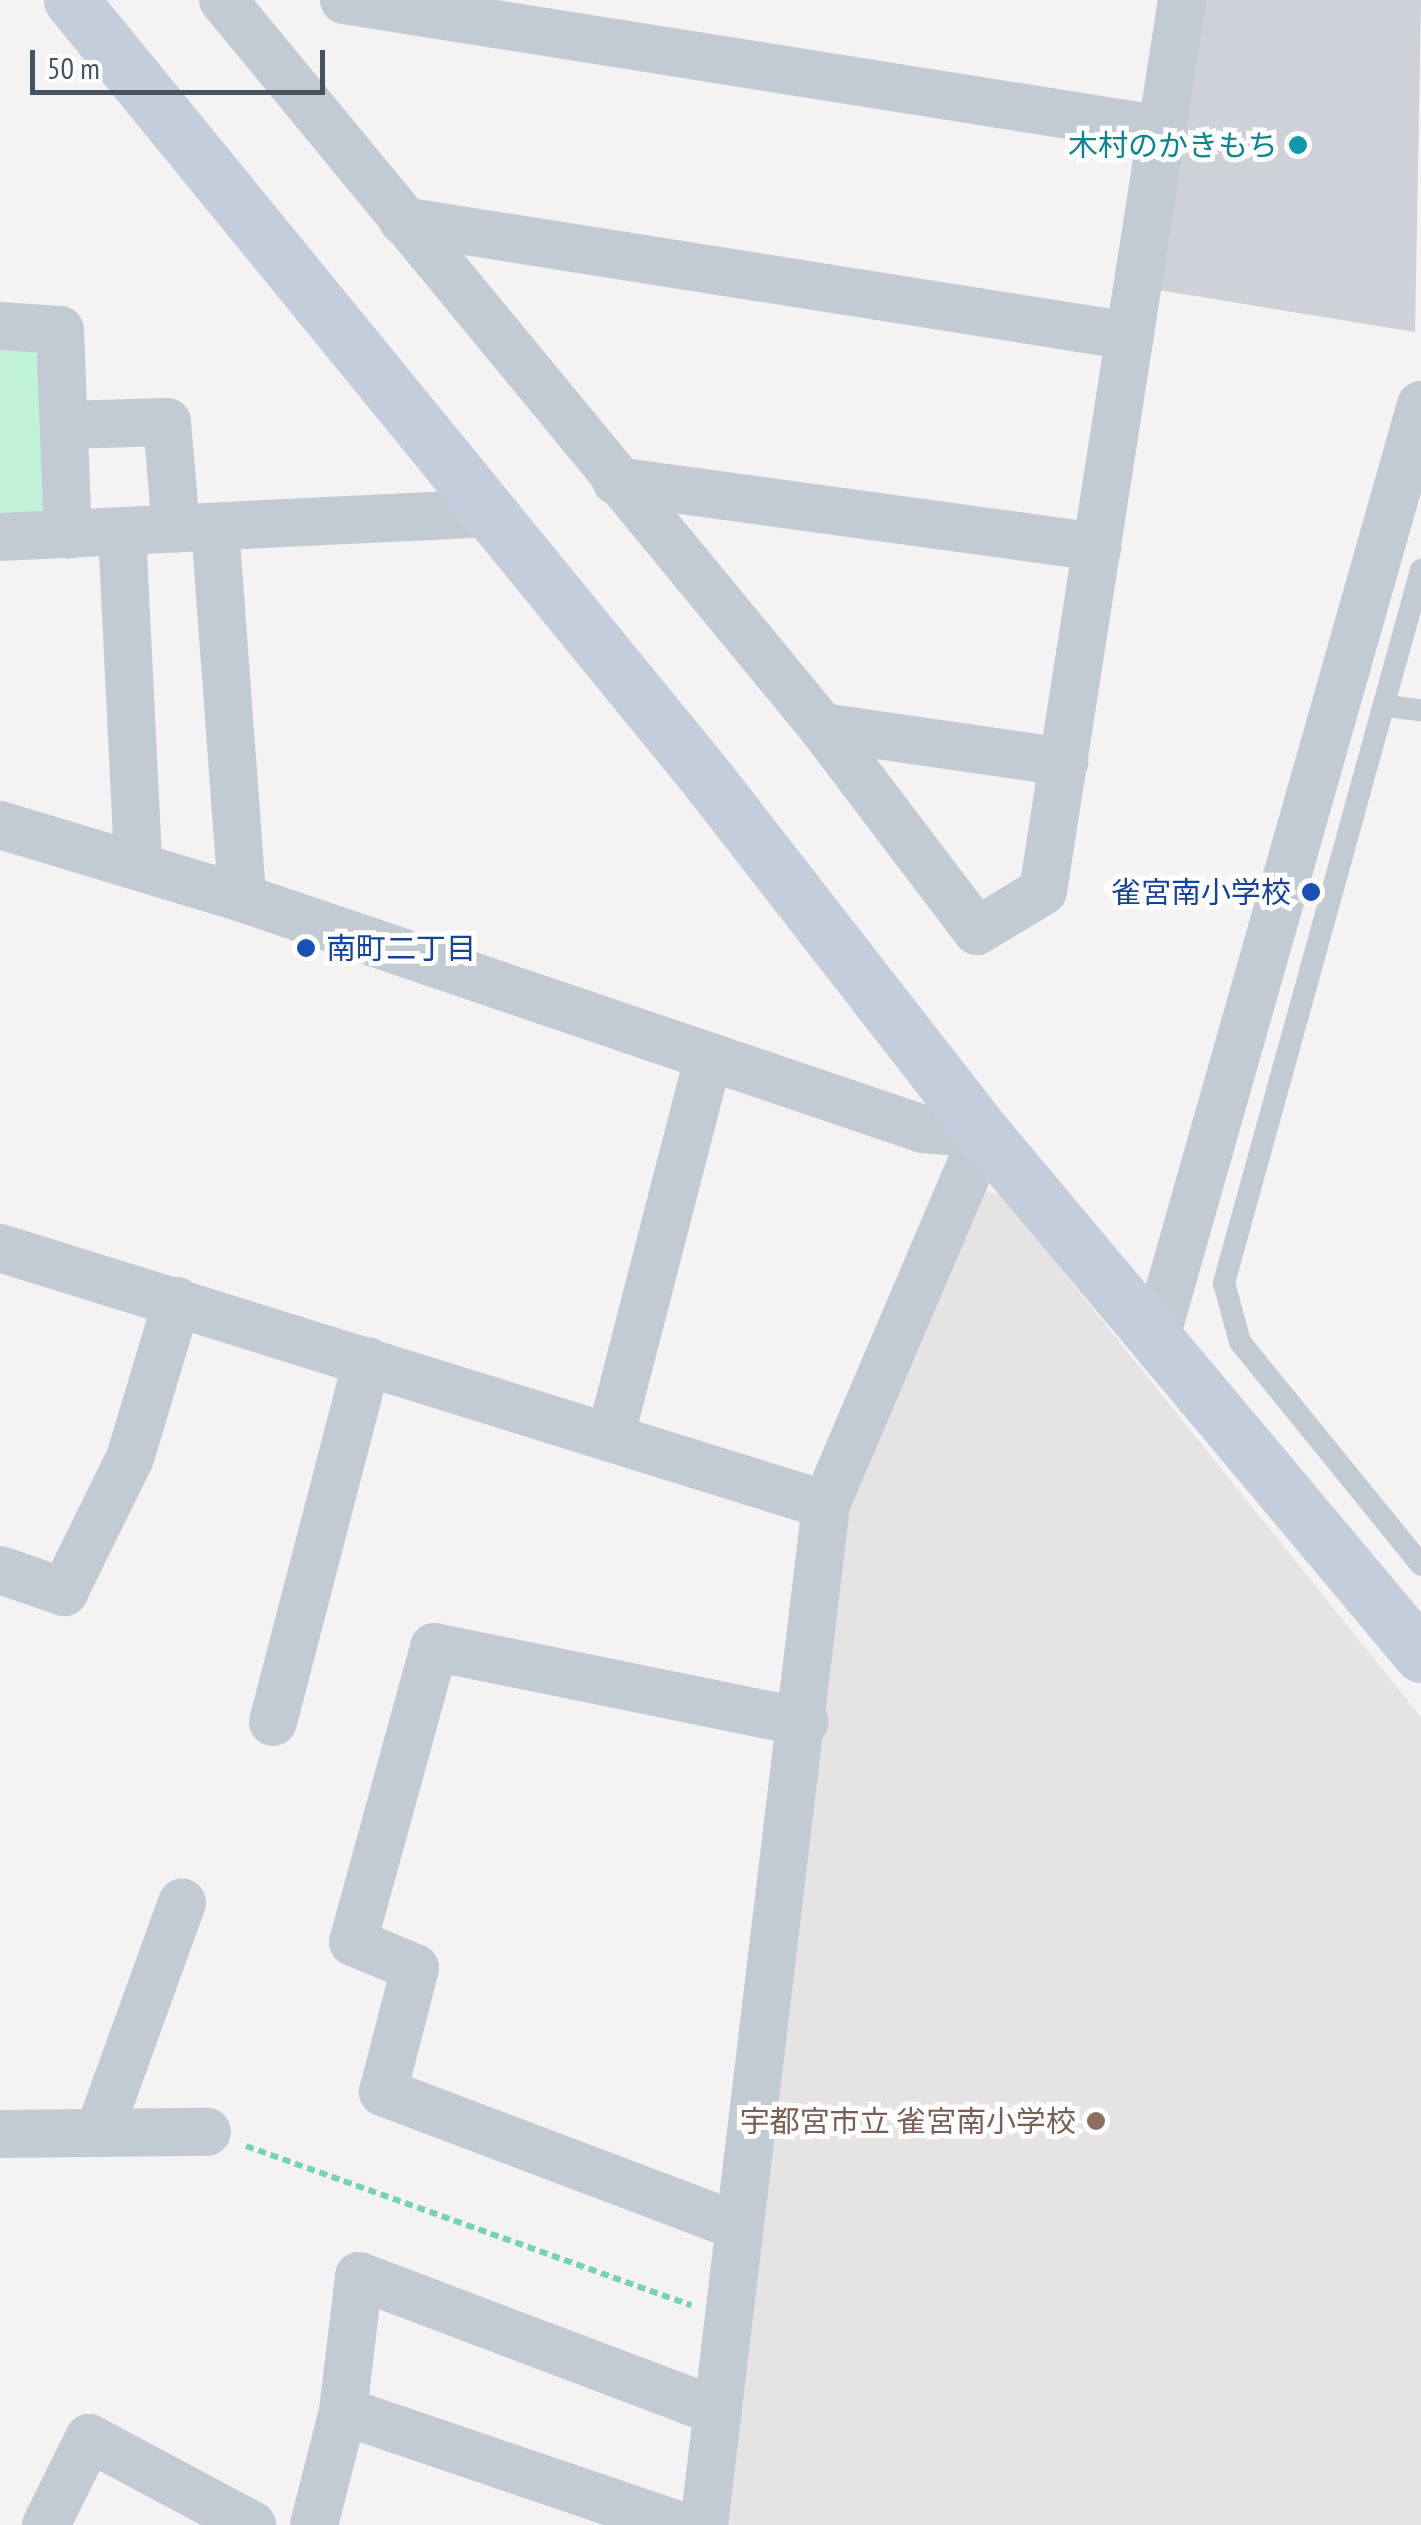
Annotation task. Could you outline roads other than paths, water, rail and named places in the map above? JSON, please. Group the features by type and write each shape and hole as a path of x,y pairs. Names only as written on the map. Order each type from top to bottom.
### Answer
{"street":[{"path":"71,0 709,781 984,1134 1421,1655"},
{"path":"223,0 822,727 977,931 1043,891 1182,0"},
{"path":"344,0 1162,130"},
{"path":"404,221 1130,336"},
{"path":"0,326 60,330 68,535"},
{"path":"1156,1338 1421,405"},
{"path":"64,425 167,422 195,528 242,898"},
{"path":"616,481 1096,548"},
{"path":"0,537 487,513"},
{"path":"122,532 138,865"},
{"path":"822,727 1064,762"},
{"path":"0,826 242,898 708,1060 923,1129 984,1134"},
{"path":"610,1438 708,1060"},
{"path":"704,2525 804,1722 826,1505 984,1134"},
{"path":"0,1248 826,1505"},
{"path":"0,1570 64,1592 130,1458 177,1302"},
{"path":"273,1722 367,1361"},
{"path":"740,2226 383,2092 415,1968 353,1942 434,1646 804,1722"},
{"path":"99,2132 182,1903"},
{"path":"0,2134 207,2132"},
{"path":"314,2525 342,2410 359,2276 718,2412"},
{"path":"342,2410 678,2525"},
{"path":"46,2525 90,2438 252,2525"}],"lane":[{"path":"1421,570 1224,1283 1240,1342 1421,1565"},
{"path":"1386,706 1421,710"}],"place":[{"name":"木村のかきもち","path":"1298,145"},
{"name":"雀宮南小学校","path":"1311,892"},
{"name":"南町二丁目","path":"306,948"},
{"name":"宇都宮市立 雀宮南小学校","path":"1096,2121"}]}
